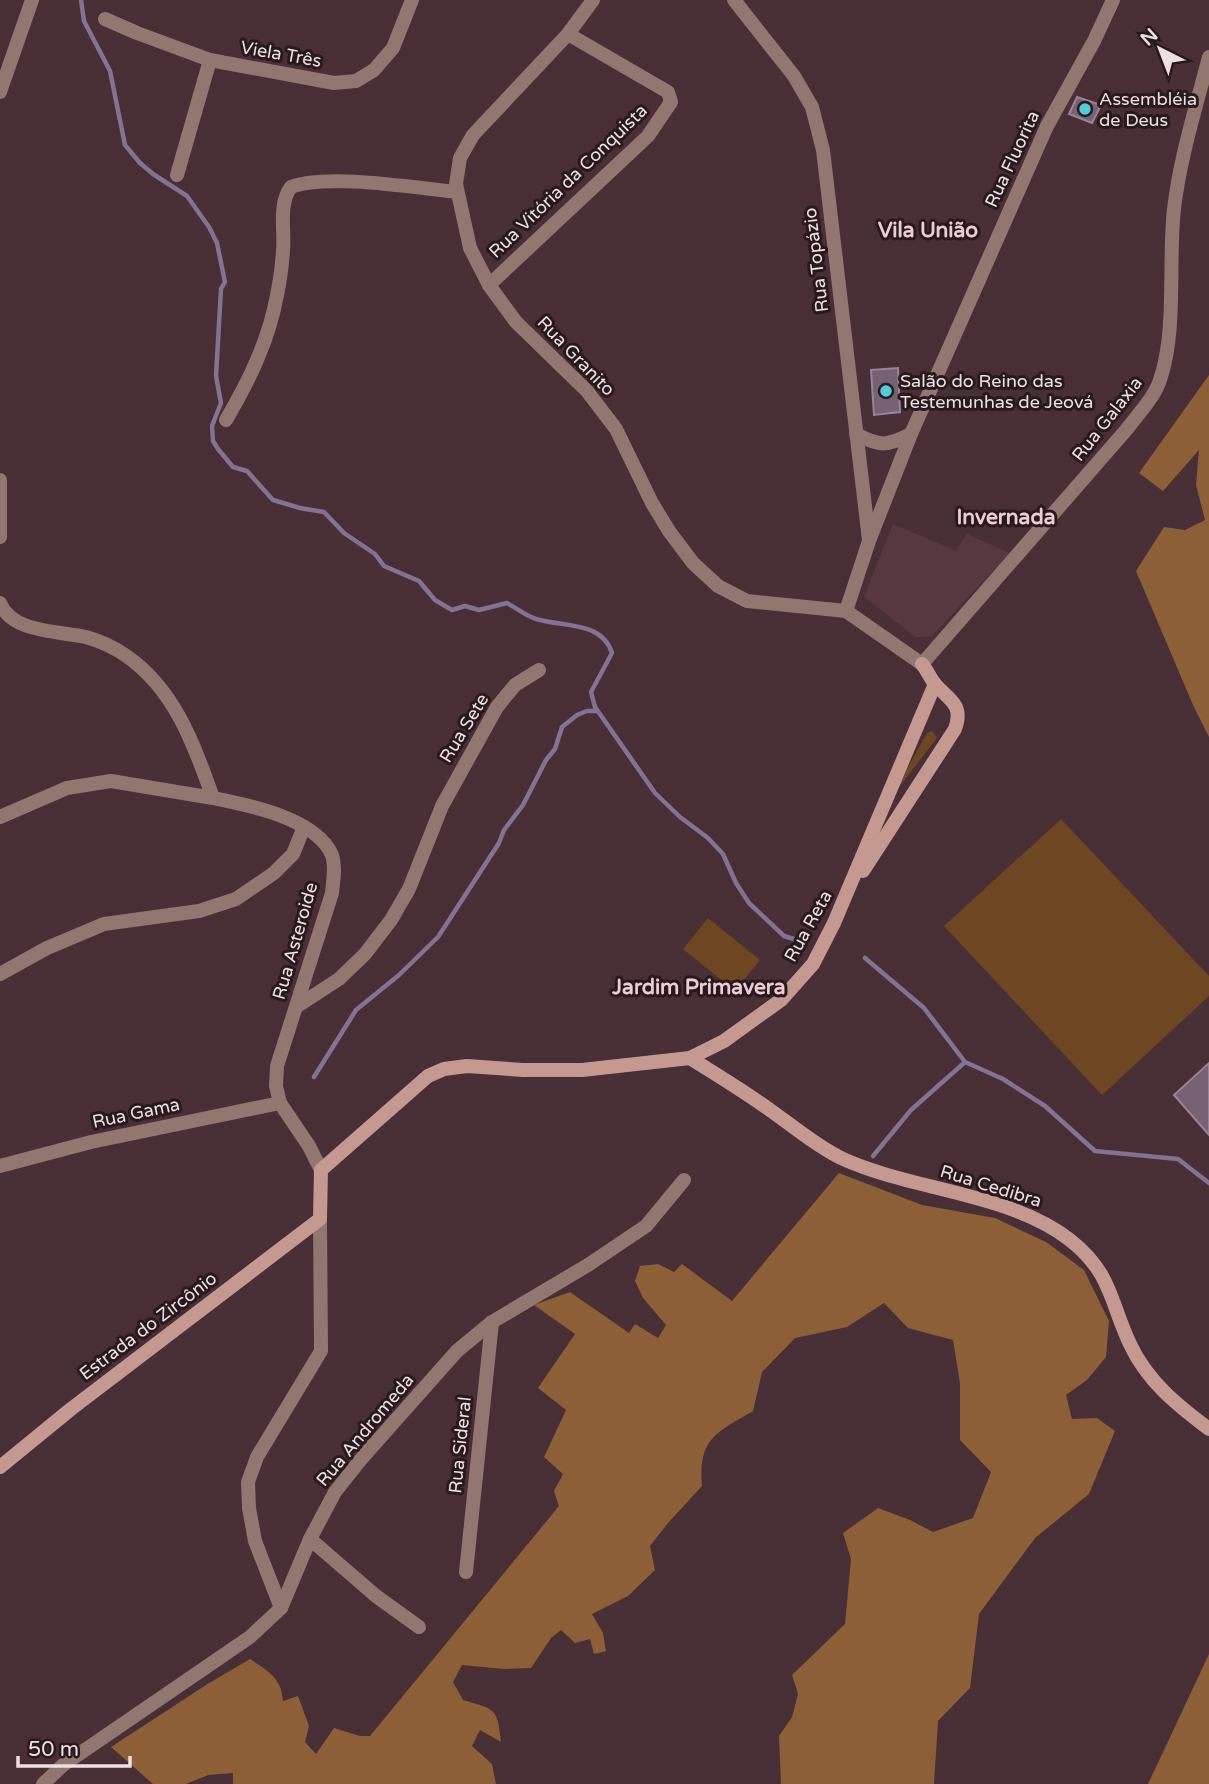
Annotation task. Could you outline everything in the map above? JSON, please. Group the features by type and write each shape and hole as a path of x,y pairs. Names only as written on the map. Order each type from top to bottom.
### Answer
{"street":[{"path":"0,92 32,0"},
{"name":"Viela Três","path":"105,19 210,60 334,83 356,81 374,70 393,48 412,0"},
{"name":"Rua Granito","path":"593,0 568,34 472,135 460,158 456,184 470,248 489,285 516,322 587,391 616,429 652,503 693,564 718,586 747,601 846,611 922,664"},
{"name":"Rua Topázio","path":"734,0 793,76 812,107 823,150 869,541"},
{"name":"Rua Fluorita","path":"846,611 869,541 911,433 1047,126 1094,41 1113,0"},
{"name":"Rua Vitória da Conquista","path":"489,285 648,136 671,102 668,92 568,34"},
{"name":"Rua Galaxia","path":"922,664 1127,429 1160,381 1169,325 1170,253 1179,173 1209,57"},
{"path":"177,175 210,60"},
{"path":"226,421 247,385 264,344 278,295 283,251 284,201 291,187 309,183 366,183 457,192"},
{"path":"856,434 882,445 891,444 911,433"},
{"path":"0,480 0,537"},
{"path":"0,603 3,610 28,626 105,643 127,656 154,681 181,717 195,746 213,798"},
{"name":"Rua Reta","path":"690,1058 723,1041 781,1000 813,964 853,882 955,729 959,717 956,705 935,684 922,664"},
{"name":"Rua Sete","path":"296,1007 348,971 391,920 409,889 442,806 501,702 515,685 539,670"},
{"name":"Rua Reta","path":"853,882 935,684"},
{"name":"Rua Asteroide","path":"0,817 67,788 111,780 241,804 284,817 322,840 331,853 334,865 332,893 277,1066 275,1086 280,1103 309,1146 321,1170 320,1219"},
{"path":"0,974 47,948 104,924 199,911 236,899 274,873 293,854 304,827"},
{"path":"321,1170 395,1103 428,1076 444,1069 467,1066 582,1070 690,1058"},
{"name":"Rua Cedibra","path":"690,1058 839,1157 890,1177 1025,1214 1070,1240 1089,1258 1109,1286 1130,1344 1148,1376 1167,1396 1209,1429"},
{"name":"Rua Gama","path":"0,1166 91,1142 280,1103"},
{"name":"Rua Andromeda","path":"43,1784 63,1765 250,1637 281,1608 310,1539 335,1492 457,1351 492,1322 588,1265 646,1226 684,1180"},
{"path":"281,1608 255,1541 248,1482 257,1457 321,1351 320,1219"},
{"name":"Estrada do Zircônio","path":"0,1467 71,1409 320,1219"},
{"name":"Rua Sideral","path":"466,1572 492,1322"},
{"path":"310,1539 376,1596 419,1627"}],"shaded area":[{"path":"1209,375 1209,737 1136,571 1164,527 1185,530 1205,520 1196,485 1199,450 1163,491 1139,473"},
{"path":"893,524 956,551 967,534 1010,553 931,637 916,637 864,597"},
{"path":"932,731 937,738 892,796 927,733"},
{"path":"1061,819 1209,976 1209,996 1102,1095 944,926"},
{"path":"708,918 760,960 735,991 683,949"},
{"path":"839,1173 922,1205 995,1218 1046,1242 1084,1270 1109,1321 1106,1357 1087,1380 1066,1395 1072,1419 1097,1418 1115,1431 1089,1494 1035,1538 979,1614 970,1688 938,1721 934,1784 781,1784 779,1736 792,1717 798,1694 792,1675 845,1624 851,1559 843,1533 878,1508 933,1532 973,1518 991,1472 960,1440 960,1383 953,1340 908,1328 884,1303 847,1327 795,1338 762,1372 753,1411 712,1439 703,1457 702,1486 650,1546 655,1570 628,1596 592,1614 603,1633 606,1651 594,1654 590,1639 575,1643 561,1630 551,1638 531,1668 504,1669 462,1665 453,1682 463,1700 488,1708 498,1722 501,1742 480,1730 472,1746 492,1764 496,1784 233,1784 233,1773 208,1775 186,1784 153,1784 111,1747 250,1659 277,1681 283,1701 298,1696 309,1726 305,1742 316,1754 334,1728 360,1736 370,1736 559,1506 554,1491 563,1474 544,1457 566,1410 538,1388 575,1334 534,1305 570,1292 629,1333 635,1324 658,1338 666,1325 643,1298 635,1281 640,1266 658,1264 674,1272 682,1264 732,1301"},
{"path":"1209,1654 1209,1784 1148,1784"}],"building":[{"name":"Assembléia de Deus","path":"1077,97 1101,105 1092,123 1069,114"},
{"name":"Salão do Reino das Testemunhas de Jeová","path":"898,368 900,412 874,415 871,370"},
{"path":"1209,1063 1209,1135 1174,1095"}],"waterway":[{"path":"81,0 84,21 110,71 125,145 153,174 187,196 217,243 225,282 221,289 216,376 221,403 212,426 213,441 218,449 233,467 247,471 273,500 324,512 344,533 375,554 384,566 419,581 435,600 452,610 465,606 479,610 507,603 536,619 580,627 600,635 612,653 591,692 595,707 655,793 723,854 736,883 749,903 784,936 797,940"},
{"path":"314,1077 356,1010 399,975 438,937 499,843 504,830 523,805 546,760 555,749 562,727 577,715 597,711"},
{"path":"865,958 924,1008 965,1062 1003,1079 1045,1106 1095,1151 1178,1159 1209,1183"},
{"path":"873,1156 911,1110 965,1062"}],"place":[{"name":"Assembléia de Deus","path":"1085,109"},
{"name":"Salão do Reino das Testemunhas de Jeová","path":"886,391"}],"district":[{"name":"Vila União","path":"928,230"},
{"name":"Invernada","path":"1006,517"},
{"name":"Jardim Primavera","path":"699,987"}]}
